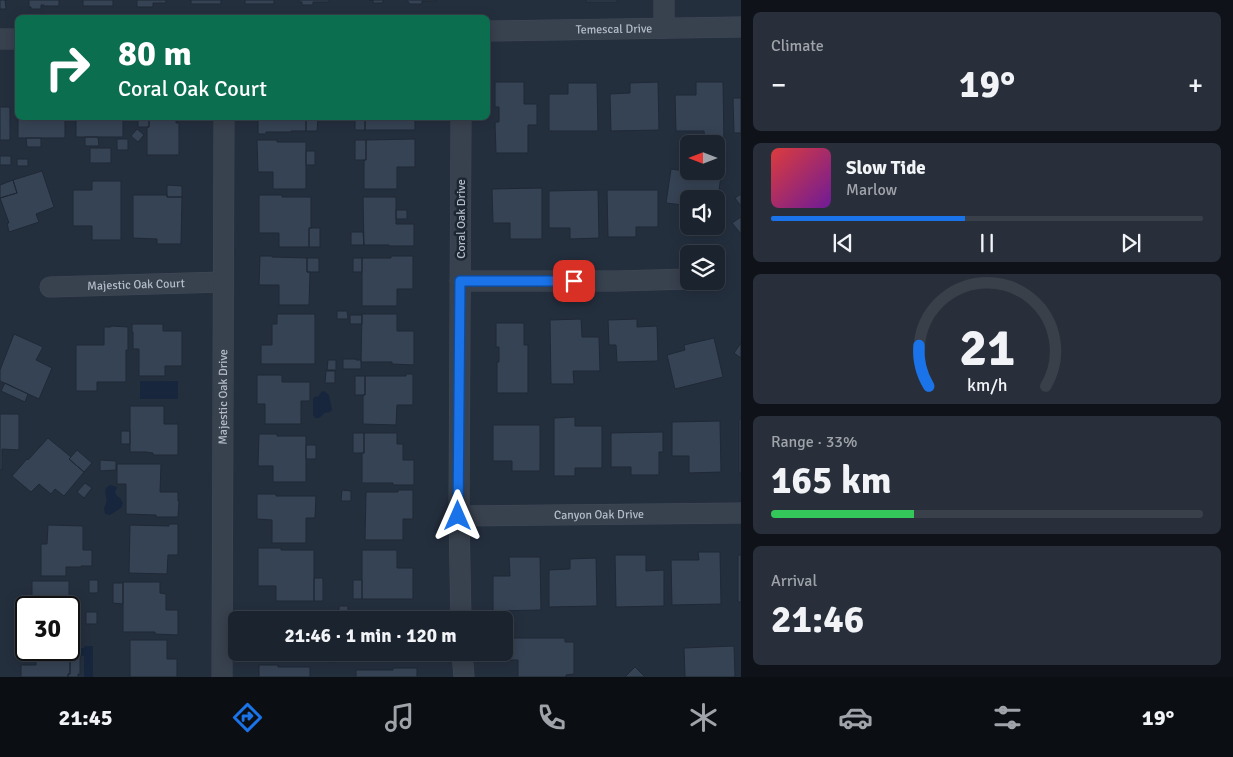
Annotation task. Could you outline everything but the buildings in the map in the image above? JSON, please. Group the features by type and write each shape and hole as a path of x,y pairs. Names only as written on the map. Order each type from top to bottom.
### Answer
{"street":[{"path":"664,0 664,28"},
{"name":"Temescal Drive","path":"490,31 740,27"},
{"path":"0,39 15,39"},
{"name":"Majestic Oak Drive","path":"222,677 224,120"},
{"name":"Coral Oak Drive","path":"461,120 458,516 461,611"},
{"path":"460,281 680,279"},
{"name":"Majestic Oak Court","path":"50,287 224,282"},
{"name":"Canyon Oak Drive","path":"458,516 740,513"},
{"path":"463,661 464,677"}],"water":[{"path":"140,381 178,381 178,399 140,399"},
{"path":"324,391 329,395 332,410 316,418 313,415 313,398 319,396"},
{"path":"110,485 117,487 116,495 123,503 121,508 110,515 105,514 104,508 106,488"},
{"path":"93,646 93,677 84,677 84,656 81,656 81,648"}],"route":[{"path":"458,516 460,281 574,281"}]}
